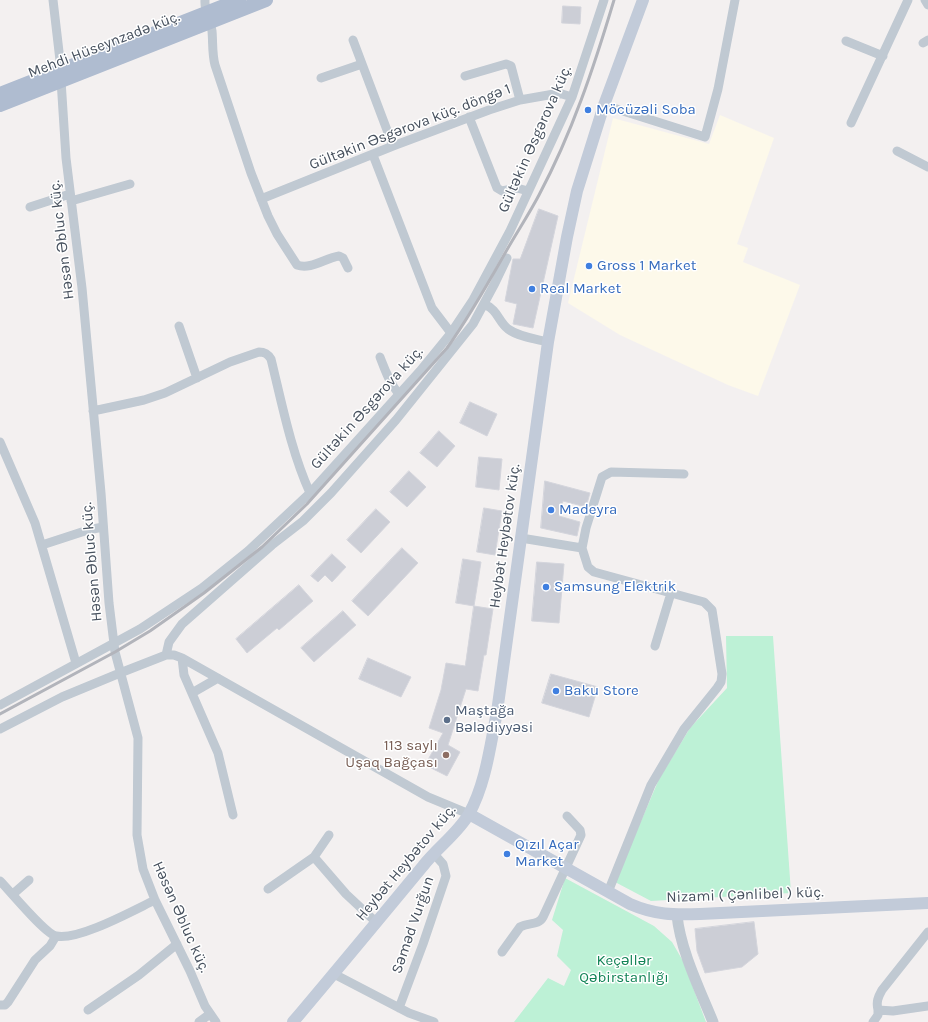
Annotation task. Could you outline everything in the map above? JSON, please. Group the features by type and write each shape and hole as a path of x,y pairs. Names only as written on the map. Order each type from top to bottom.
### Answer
{"main road":[{"name":"Mehdi Hüseynzadə küç.","path":"0,105 61,75 207,12 239,0"},
{"name":"Mehdi Hüseynzadə küç.","path":"207,12 266,0"},
{"name":"Heybət Heybətov küç.","path":"293,1022 469,814 479,791 488,762 497,712 548,342 567,237 577,191 604,105 643,0"},
{"name":"Mehdi Hüseynzadə küç.","path":"0,94 61,75"},
{"name":"Nizami ( Çənlibel ) küç.","path":"469,814 608,892 642,910 656,913 677,915 928,903"}],"street":[{"name":"Həsən Əbluc küç.","path":"53,0 61,75 66,158 82,288 103,526 108,603 120,673 138,738 137,835 142,869 155,900 210,1014 216,1022"},
{"name":"Gültəkin Əsgərova küç.","path":"0,704 140,629 202,588 248,551 310,493 420,371 451,333 473,300 510,231 572,96 604,0"},
{"path":"604,105 705,137 718,88 734,0"},
{"path":"851,123 908,0"},
{"path":"925,0 928,5"},
{"path":"207,12 215,65 238,136 277,234 296,265 307,266 339,256 343,258 348,268"},
{"path":"352,40 393,146"},
{"path":"846,41 883,56"},
{"path":"321,78 362,64"},
{"path":"465,76 506,64 511,66 520,100"},
{"name":"Gültəkin Əsgərova küç. döngə 1","path":"262,199 374,155 393,146 469,117 520,100 554,94 572,96"},
{"path":"469,117 497,188 502,191 516,188 528,191"},
{"path":"896,151 928,167"},
{"path":"374,155 432,308 451,333"},
{"path":"30,207 130,184"},
{"path":"166,655 169,642 182,624 272,545 303,522 396,420 473,324 507,258"},
{"path":"484,304 491,307 497,313 504,325 509,330 521,335 548,342"},
{"path":"178,326 197,378"},
{"path":"93,411 144,400 165,393 230,362 259,352 264,352 271,360 283,411 301,473 310,493"},
{"path":"380,357 387,376 398,394"},
{"path":"0,442 26,500 42,545 76,663"},
{"path":"608,892 651,785 684,729 721,682 722,674 712,610 704,602 594,572 588,567 582,548 586,528 602,477 610,472 684,474"},
{"path":"42,545 103,526"},
{"path":"520,538 582,548"},
{"path":"654,646 671,593"},
{"path":"0,729 62,697 166,655 174,655 218,678 428,797 469,814"},
{"path":"182,658 184,675 218,753 233,815"},
{"path":"192,693 218,678"},
{"path":"502,952 520,927 524,925 536,924 541,921 581,835 580,830 567,816"},
{"path":"268,889 314,857 329,835"},
{"name":"Səməd Vurğun","path":"399,1008 446,876 443,864 434,854"},
{"path":"314,857 346,894 377,923"},
{"path":"0,880 40,924 56,936 66,936 98,927 155,900"},
{"path":"13,894 28,880"},
{"path":"677,915 678,926 684,948 713,1022"},
{"path":"873,1022 878,1015 877,998 928,932"},
{"path":"0,1005 5,1005 8,1002 35,960 50,946 56,936"},
{"path":"88,1010 139,975 177,944"},
{"path":"334,974 399,1008 408,1017 434,1022"},
{"path":"878,1010 893,1011 928,1006"},
{"path":"199,1022 210,1014"}],"shaded area":[{"path":"720,115 774,138 737,244 748,248 743,262 800,285 758,396 728,385 620,335 568,303 613,118 709,144"}],"green space":[{"path":"726,636 773,636 791,893 651,901 615,882 659,779 690,728 727,688"},
{"name":"Keçəllər Qəbirstanlığı","path":"565,878 654,926 672,942 683,961 706,1022 514,1022 548,978 564,986 571,970 557,956 563,930 552,920"}],"building":[{"path":"563,6 581,7 580,24 562,23"},
{"path":"539,209 558,216 533,328 513,324 517,304 505,301 513,259 520,259"},
{"path":"470,402 497,414 487,436 460,423"},
{"path":"439,431 455,446 437,467 420,453"},
{"path":"479,457 502,459 499,490 476,487"},
{"path":"409,471 426,487 407,507 390,492"},
{"path":"545,481 590,493 586,507 563,501 559,516 580,522 577,536 541,528"},
{"path":"484,508 502,511 495,555 477,552"},
{"path":"376,509 390,522 361,553 347,540"},
{"path":"402,548 418,563 368,616 352,601"},
{"path":"332,554 346,567 332,582 325,575 318,582 311,576"},
{"path":"463,559 481,562 474,606 456,603"},
{"path":"537,562 564,564 559,623 532,621"},
{"path":"299,585 313,601 279,630 277,628 247,653 236,639"},
{"path":"474,606 493,609 486,655 484,655 478,691 466,689 448,745 460,752 447,776 425,765 443,733 429,728 441,690 446,663 465,666"},
{"path":"343,611 356,625 314,662 301,648"},
{"path":"368,658 411,677 401,697 359,679"},
{"path":"551,674 598,687 589,717 542,703"},
{"path":"754,922 758,954 742,967 705,973 697,951 695,929"}],"railway":[{"path":"0,714 115,652 150,631 204,593 262,547 307,504 447,348 484,291 535,203 551,172 572,124 614,0"}],"place":[{"name":"Möcüzəli Soba","path":"588,110"},
{"name":"Gross 1 Market","path":"589,266"},
{"name":"Real Market","path":"532,289"},
{"name":"Madeyra","path":"551,510"},
{"name":"Samsung Elektrik","path":"546,587"},
{"name":"Baku Store","path":"556,691"},
{"name":"Maştağa Bələdiyyəsi","path":"447,720"},
{"name":"113 saylı Uşaq Bağçası","path":"446,755"},
{"name":"Qızıl Açar Market","path":"507,854"}]}
